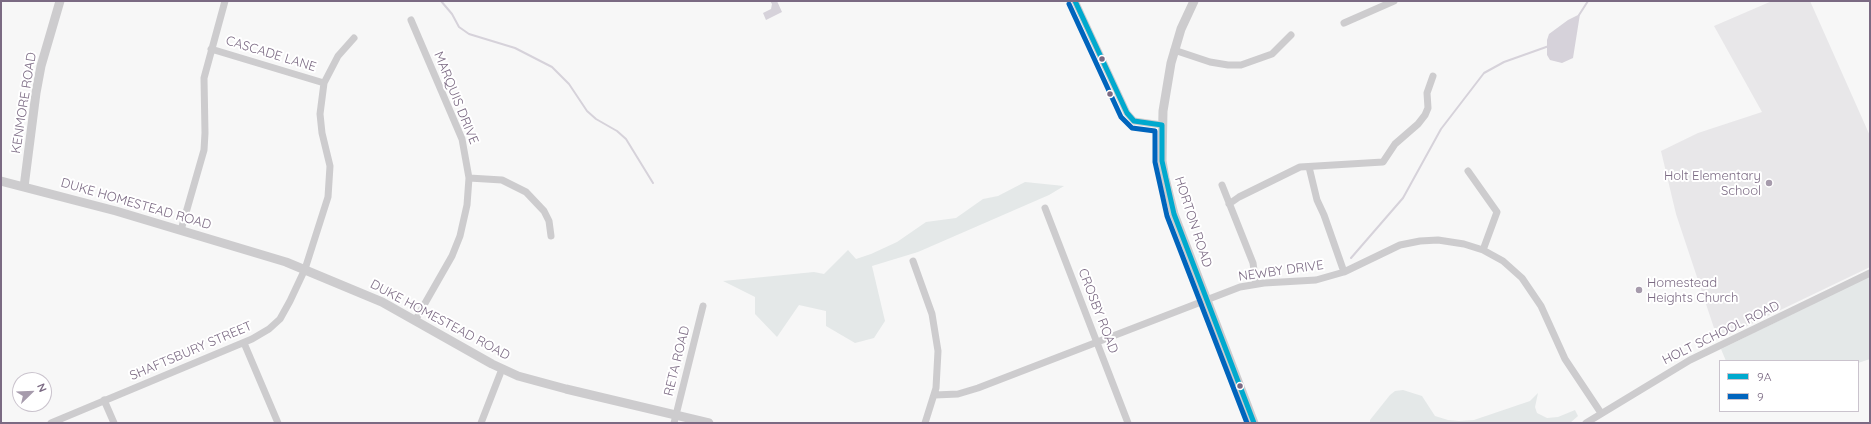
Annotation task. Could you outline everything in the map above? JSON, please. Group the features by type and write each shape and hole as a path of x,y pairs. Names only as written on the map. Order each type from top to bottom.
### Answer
{"street":[{"name":"KENMORE ROAD","path":"24,187 37,86 60,1"},
{"path":"181,230 204,150 205,126 203,84 225,1"},
{"path":"1075,1 1128,114 1134,121 1162,125"},
{"name":"HORTON ROAD","path":"1194,1 1181,29 1174,50 1166,88 1162,125 1162,160 1168,195 1206,300 1254,423"},
{"path":"1344,23 1394,1"},
{"name":"MARQUIS DRIVE","path":"411,20 462,139 469,178 467,204 460,236 452,256 416,319"},
{"path":"1174,50 1216,63 1241,65 1272,54 1291,35"},
{"name":"SHAFTSBURY STREET","path":"51,423 244,343 269,329 280,319 305,269 325,208 330,186 330,166 322,134 320,114 324,83 338,56 354,38"},
{"name":"CASCADE LANE","path":"212,48 324,83"},
{"path":"1229,204 1239,197 1296,168 1383,162 1395,144 1418,124 1425,115 1428,108 1427,93 1433,76"},
{"path":"1309,167 1317,200 1324,215 1344,272"},
{"path":"1468,171 1497,212 1483,250"},
{"path":"469,178 502,180 526,192 544,211 549,221 551,236"},
{"name":"DUKE HOMESTEAD ROAD","path":"1,181 181,230 305,269 375,298 416,319 502,369 566,389 675,419 709,423"},
{"path":"1222,186 1252,263 1256,284"},
{"name":"CROSBY ROAD","path":"1045,208 1128,423"},
{"name":"NEWBY DRIVE","path":"935,395 969,392 1240,287 1256,284 1316,280 1344,272 1390,250 1420,241 1451,241 1483,250 1503,261 1517,273 1531,289 1541,306 1565,359 1601,413"},
{"path":"913,261 934,323 938,351 935,395 925,423"},
{"name":"HOLT SCHOOL ROAD","path":"1586,423 1690,360 1870,273"},
{"name":"RETA ROAD","path":"675,419 703,306"},
{"path":"244,343 278,423"},
{"path":"481,423 502,369"},
{"path":"104,400 114,423"}],"shaded area":[{"path":"770,1 777,1 782,12 766,20 763,13 771,9 772,4"},
{"name":"Holt Elementary School","path":"1772,1 1810,1 1870,136 1870,267 1718,340 1676,214 1661,151 1698,133 1762,112 1714,26"},
{"path":"1580,14 1573,58 1562,63 1550,60 1547,55 1547,40 1549,34 1568,20"},
{"path":"1025,182 1064,186 1049,195 918,252 872,266 885,321 874,338 855,343 826,326 826,311 799,305 777,337 755,314 755,297 723,281 814,272 824,274 848,250 856,259 871,254 897,242 926,222 956,218 983,199 998,196"},
{"path":"1870,276 1870,359 1859,363 1859,360 1726,360 1721,349"},
{"path":"1403,390 1422,396 1435,416 1448,420 1474,420 1530,401 1538,393 1535,407 1537,413 1547,418 1558,417 1575,410 1578,416 1570,423 1370,423 1370,420 1390,395 1395,391"}],"waterway":[{"path":"441,1 452,14 459,27 469,34 515,48 552,67 569,84 587,111 596,119 617,131 626,139 653,183"},
{"path":"1579,15 1588,1"},
{"path":"1351,258 1403,198 1441,129 1484,73 1504,62 1549,46"}],"transit line":[{"name":"9A","path":"1075,1 1127,113 1134,121 1162,125 1162,161 1174,214 1254,423"},
{"name":"9","path":"1069,4 1121,117 1132,128 1155,131 1155,162 1167,216 1247,423"}],"place":[{"name":"Holt Elementary School","path":"1769,183"},
{"name":"Homestead Heights Church","path":"1639,290"}]}
